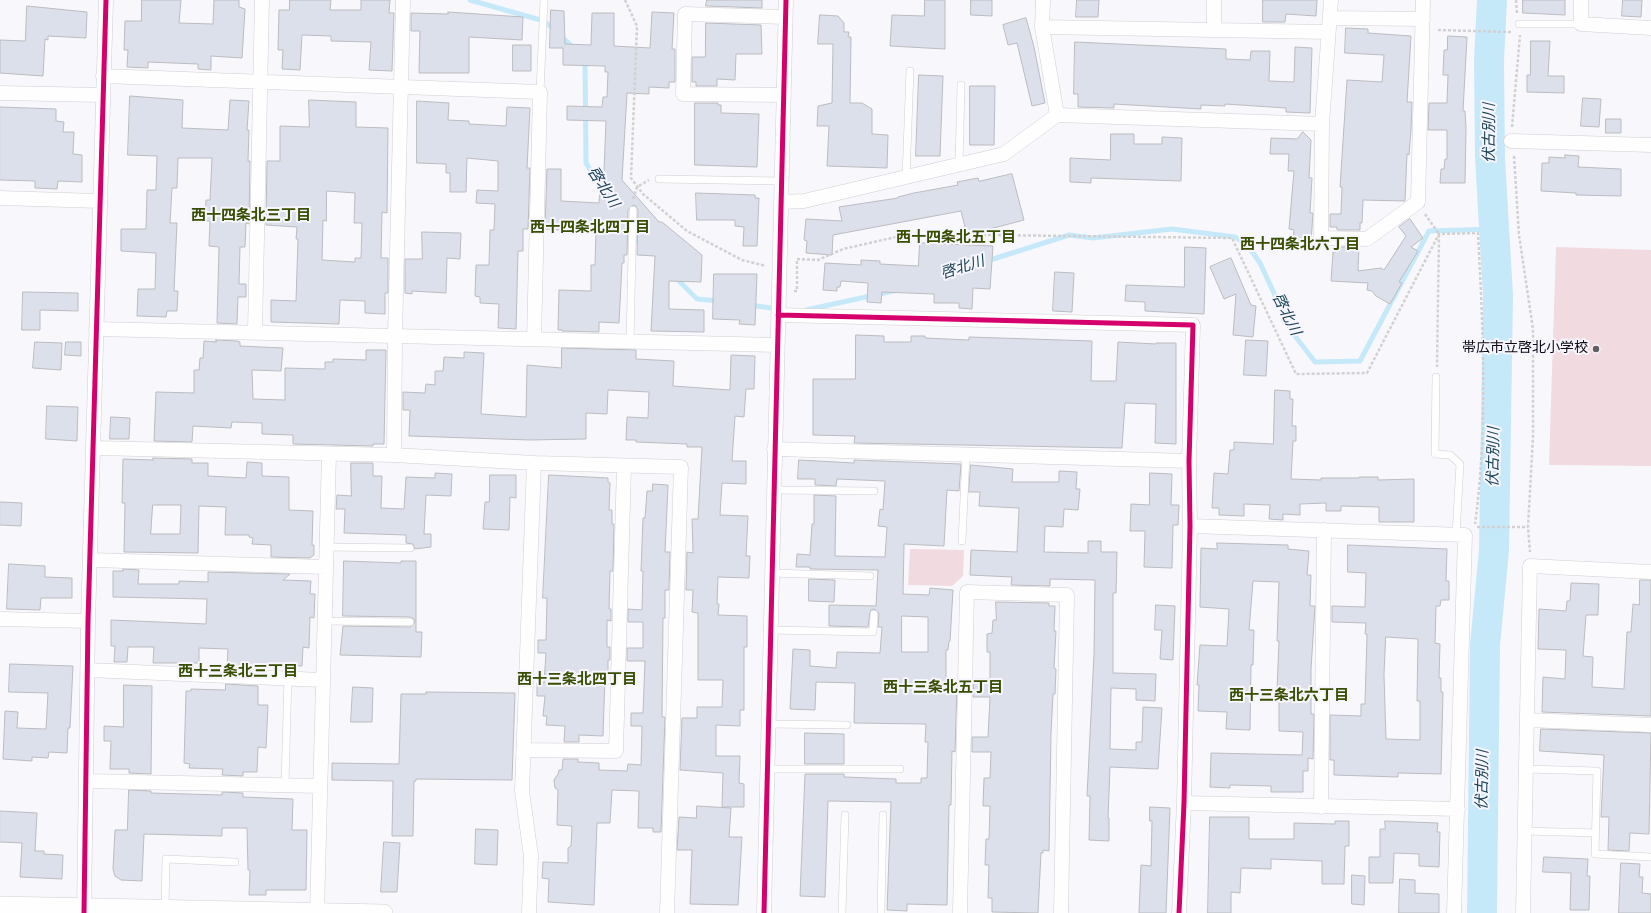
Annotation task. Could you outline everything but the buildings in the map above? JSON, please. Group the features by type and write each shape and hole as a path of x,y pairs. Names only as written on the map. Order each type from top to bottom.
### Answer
{"street":[{"path":"84,910 88,621 91,560 99,201 106,0"},
{"path":"255,332 262,0"},
{"path":"394,455 395,336 403,0"},
{"path":"764,913 786,0"},
{"path":"1043,0 1042,27 1057,115"},
{"path":"1214,0 1214,30"},
{"path":"1331,0 1322,124 1321,238 1367,239 1418,202 1423,0"},
{"path":"1581,0 1581,24 1651,28"},
{"path":"784,95 683,94 685,14 786,17"},
{"path":"1042,27 1214,30 1329,25 1423,24"},
{"path":"103,76 260,83 540,92 534,339"},
{"path":"0,93 103,95"},
{"path":"781,202 804,201 1004,154 1057,115 1322,124"},
{"path":"1511,141 1651,145"},
{"path":"0,198 99,201"},
{"path":"778,315 1193,325 1189,461 1190,526 1184,803 1179,913"},
{"path":"96,329 777,345"},
{"path":"94,448 394,455 534,463 681,468 667,913"},
{"path":"774,449 1189,461"},
{"path":"317,912 329,454"},
{"path":"529,913 531,856 522,791 534,463"},
{"path":"524,750 616,751 624,466"},
{"path":"1190,526 1465,535 1454,913"},
{"path":"1321,807 1324,530"},
{"path":"91,560 326,567"},
{"path":"1523,913 1530,566 1651,572"},
{"path":"960,913 967,592 1067,595 1061,913"},
{"path":"0,619 88,621"},
{"path":"88,670 288,677 322,680"},
{"path":"1526,720 1651,725"},
{"path":"86,781 320,786"},
{"path":"1184,803 1458,809"},
{"path":"0,905 84,910 165,908 384,913"}],"lane":[{"path":"540,92 544,0"},
{"path":"1519,24 1581,24"},
{"path":"906,177 910,71"},
{"path":"959,164 961,86"},
{"path":"658,179 781,181"},
{"path":"630,342 633,210"},
{"path":"1436,377 1435,454 1450,455 1460,464 1456,535"},
{"path":"962,541 966,455"},
{"path":"773,490 874,491"},
{"path":"326,547 410,548"},
{"path":"771,573 870,576"},
{"path":"770,630 873,632 874,614"},
{"path":"324,622 410,622"},
{"path":"285,785 288,677"},
{"path":"768,724 847,725"},
{"path":"767,768 900,769"},
{"path":"1526,769 1597,771 1595,854 1651,857"},
{"path":"842,913 845,815"},
{"path":"881,913 883,815"},
{"path":"1525,831 1596,833"},
{"path":"165,908 166,860 235,862"}],"path":[{"path":"625,0 637,26 631,178 643,194 686,230 742,260 767,266 766,272"},
{"path":"1516,0 1520,32 1511,141 1519,235 1533,329 1532,437 1528,527 1530,566"},
{"path":"1423,24 1477,32 1512,32"},
{"path":"633,210 633,196 637,187 647,180 658,179"},
{"path":"1418,202 1439,234 1436,377"},
{"path":"1439,234 1478,233 1483,331 1483,397 1477,507 1474,526 1528,527"},
{"path":"779,291 797,291 797,260 818,260 843,249 909,234 1232,238 1296,374 1367,373 1439,234"}],"shaded area":[{"name":"帯広市立啓北小学校","path":"1556,247 1651,250 1651,466 1549,465"},
{"path":"910,549 964,550 963,576 952,586 908,585"}],"waterway":[{"name":"啓北川","path":"470,0 544,21 555,30"},
{"name":"伏古別川","path":"1482,913 1485,645 1494,550 1498,295 1490,158 1489,61 1492,0"},
{"name":"啓北川","path":"561,36 574,48"},
{"name":"啓北川","path":"585,59 586,163 603,190"},
{"name":"啓北川","path":"624,222 632,235 641,244"},
{"name":"啓北川","path":"987,261 1069,235 1093,238 1172,229 1235,237 1248,246 1260,263 1292,332 1315,362 1360,361 1429,231 1495,229"},
{"name":"啓北川","path":"675,277 697,299 719,301"},
{"name":"啓北川","path":"806,310 898,290"},
{"name":"啓北川","path":"750,305 778,309"}],"cycle path":[{"path":"84,913 88,621 106,0"},
{"path":"764,913 786,0"},
{"path":"778,315 1193,325 1189,461 1190,526 1184,803 1179,913"}],"place":[{"name":"帯広市立啓北小学校","path":"1596,349"}],"district":[{"name":"西十四条北三丁目","path":"251,217"},
{"name":"西十四条北四丁目","path":"590,229"},
{"name":"西十四条北五丁目","path":"956,239"},
{"name":"西十四条北六丁目","path":"1300,246"},
{"name":"西十三条北三丁目","path":"238,673"},
{"name":"西十三条北四丁目","path":"577,681"},
{"name":"西十三条北五丁目","path":"943,689"},
{"name":"西十三条北六丁目","path":"1289,697"}]}
